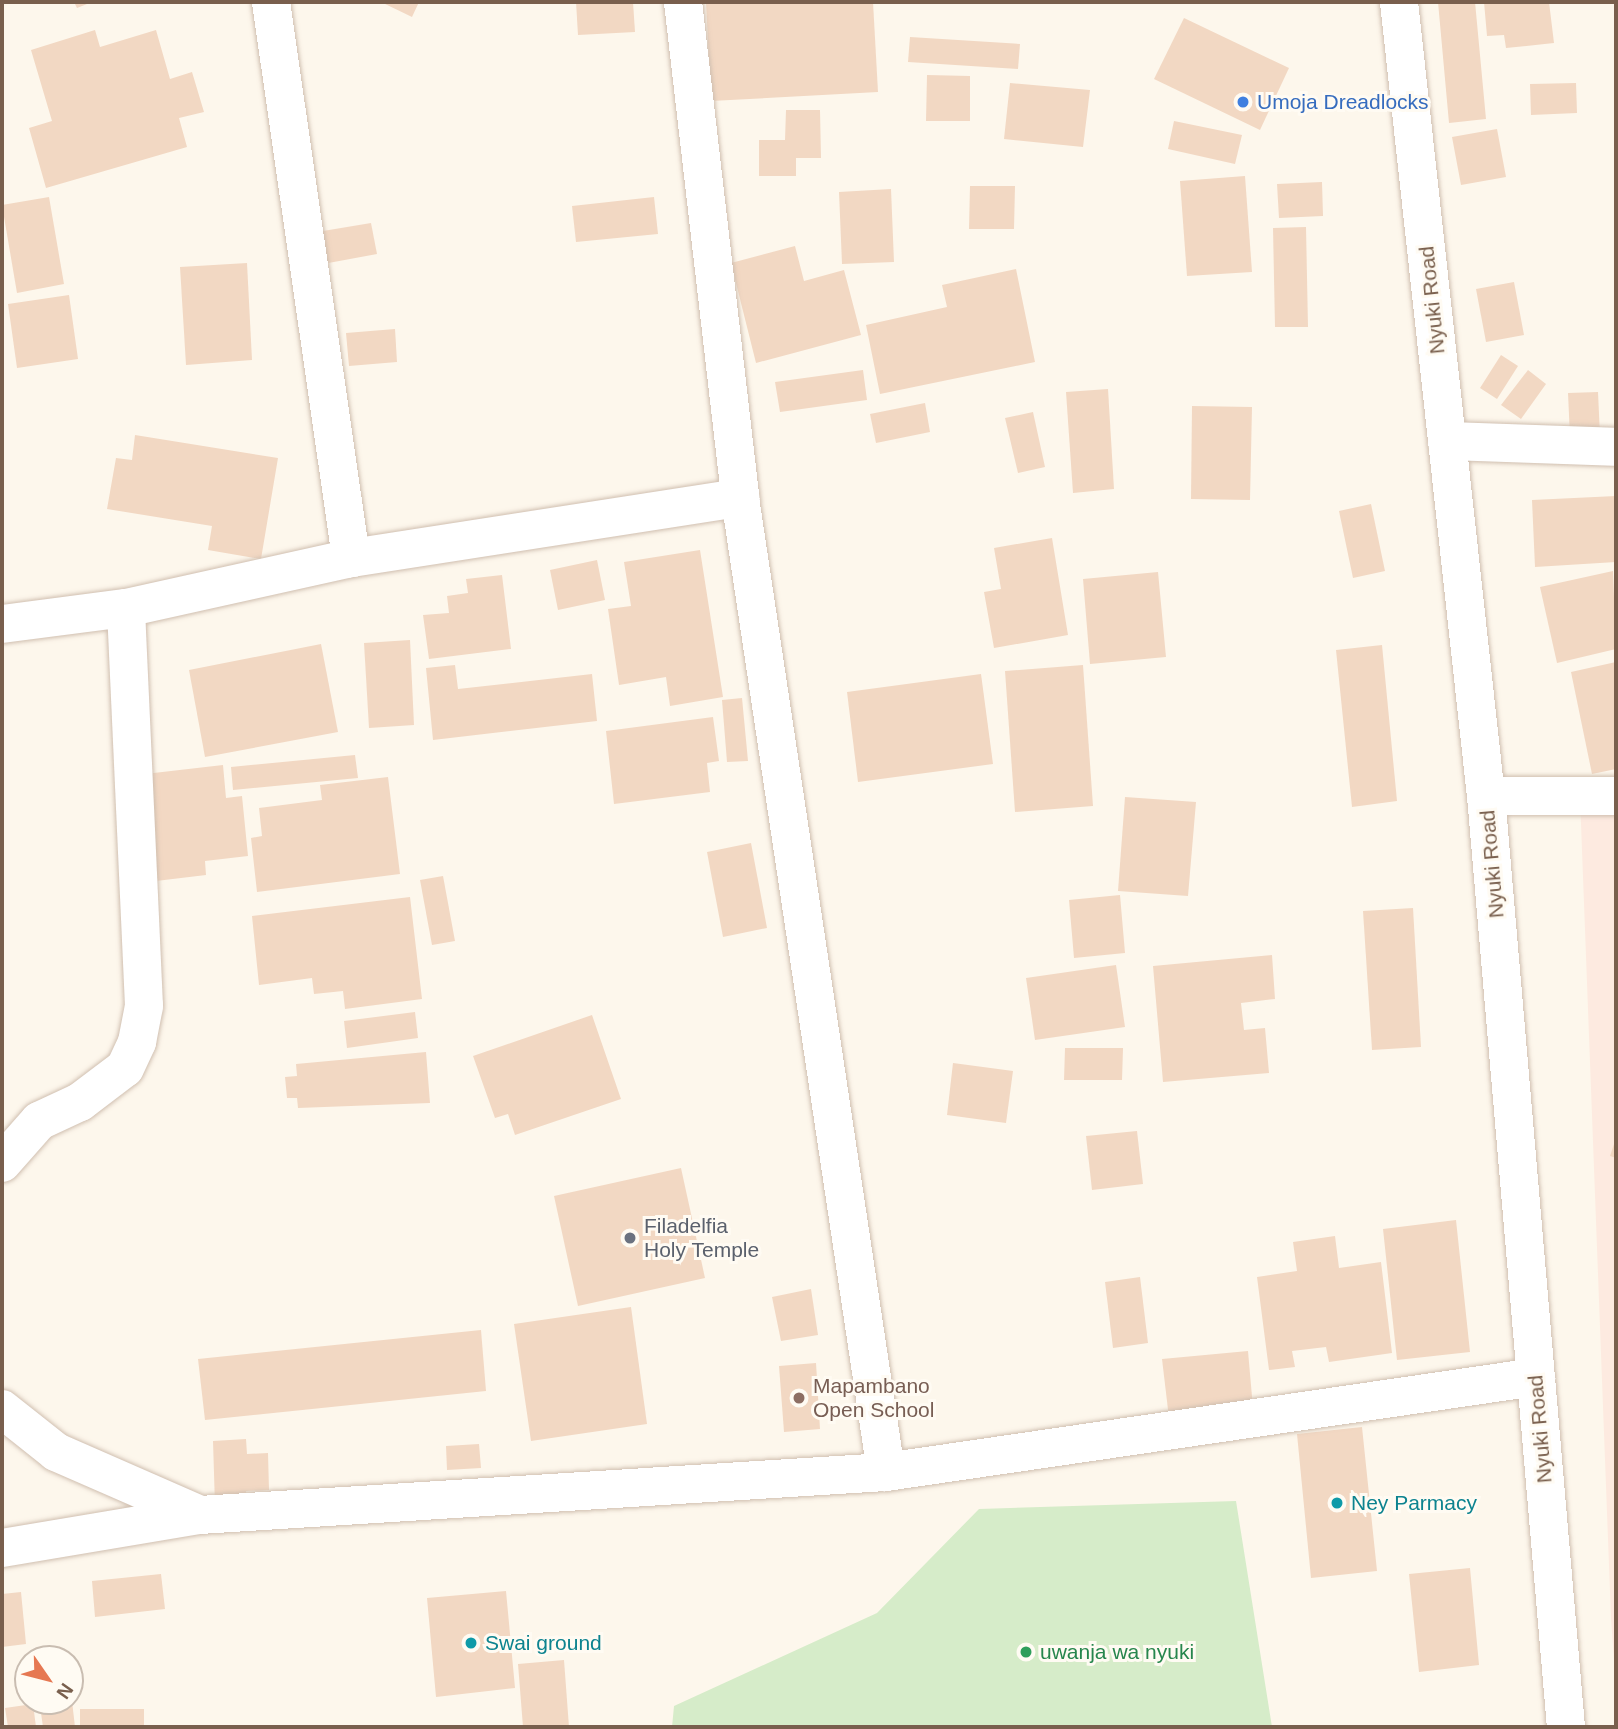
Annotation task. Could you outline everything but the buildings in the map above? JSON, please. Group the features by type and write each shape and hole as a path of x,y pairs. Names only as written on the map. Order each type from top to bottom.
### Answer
{"street":[{"path":"271,2 351,558"},
{"path":"683,2 740,498 886,1472"},
{"name":"Nyuki Road","path":"1399,2 1486,796 1566,1727"},
{"path":"1447,441 1616,447"},
{"path":"2,624 126,608 351,558 740,498"},
{"path":"2,1163 39,1121 80,1102 125,1069 137,1042 144,1006 126,608"},
{"path":"1486,796 1616,796"},
{"path":"2,1548 200,1515 886,1472 1536,1377"},
{"path":"2,1409 56,1452 200,1515"}],"shaded area":[{"path":"1580,797 1616,808 1616,1687 1611,1618"}],"green space":[{"name":"uwanja wa nyuki","path":"1236,1501 1272,1727 672,1727 674,1706 877,1613 979,1509"}],"place":[{"name":"Umoja Dreadlocks","path":"1243,102"},
{"name":"Filadelfia Holy Temple","path":"630,1238"},
{"name":"Mapambano Open School","path":"799,1398"},
{"name":"Ney Parmacy","path":"1337,1503"},
{"name":"Swai ground","path":"471,1643"},
{"name":"uwanja wa nyuki","path":"1026,1652"}]}
